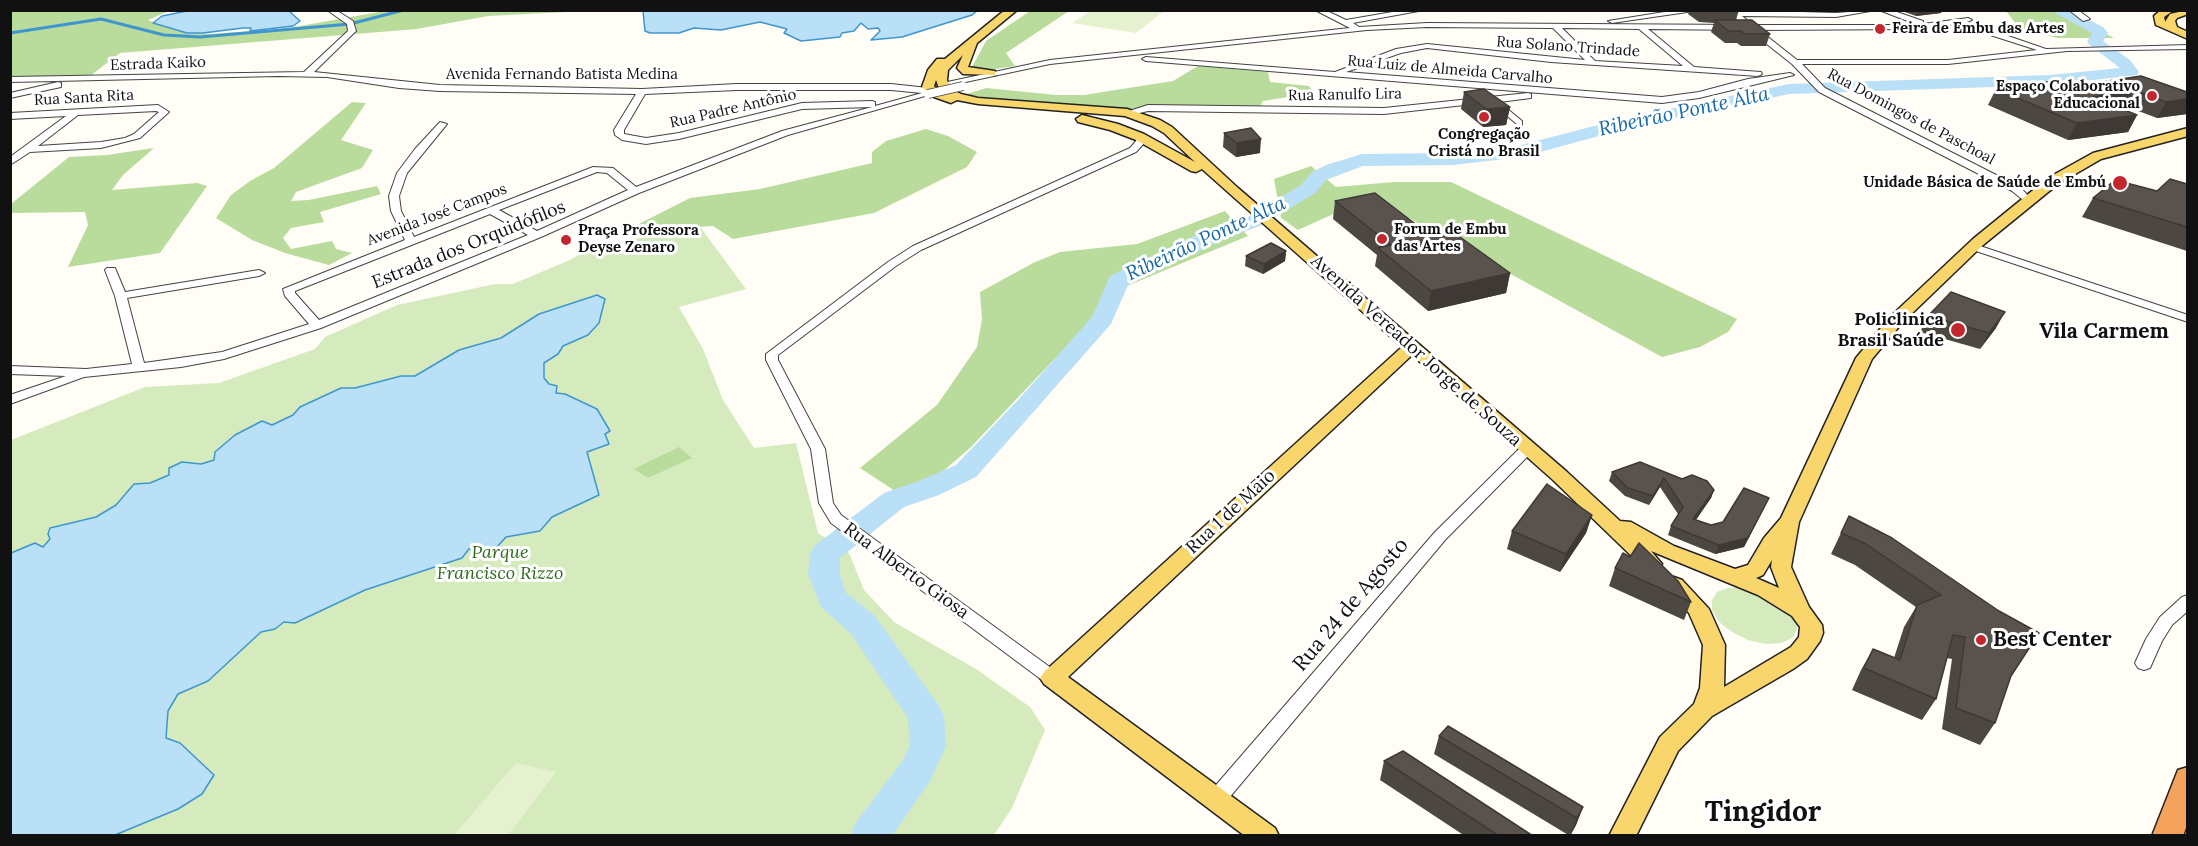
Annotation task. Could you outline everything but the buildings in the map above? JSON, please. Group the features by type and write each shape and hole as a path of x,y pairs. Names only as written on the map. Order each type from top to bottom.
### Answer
{"highway":[{"path":"2167,836 2187,779"}],"main road":[{"path":"933,87 933,70 943,58 1003,10"},
{"path":"933,87 942,75 946,64 1012,10"},
{"path":"2169,10 2161,14 2158,19 2160,24 2187,36"},
{"path":"2174,31 2171,19 2177,13 2187,11"},
{"path":"975,39 962,68 967,72 991,73"},
{"name":"Avenida Vereador Jorge de Souza","path":"933,87 952,95 978,101 1127,113 1156,123 1168,130 1233,191 1394,329 1411,347 1598,511 1698,609 1714,645 1712,688 1704,709"},
{"name":"Avenida Vereador Jorge de Souza","path":"933,87 961,102 1067,116 1114,126 1175,154 1233,191"},
{"path":"1114,126 1127,113"},
{"path":"1140,137 1152,137 1168,130"},
{"path":"1622,836 1669,744 1704,709 1799,653 1809,641 1812,633 1811,625 1800,611 1781,567 1790,521 1864,358 1896,320 1974,247 2043,188 2097,156 2187,132"},
{"name":"Rua 1 de Maio","path":"1052,678 1411,347"},
{"path":"1394,362 1407,360 1429,363"},
{"name":"Avenida Vereador Jorge de Souza","path":"1598,511 1667,551 1779,596 1800,611"},
{"path":"1735,577 1756,570 1772,543 1790,521"},
{"name":"Rua Alberto Giosa","path":"1052,678 1266,836"}],"street":[{"path":"1318,10 1345,22 1354,29"},
{"path":"1330,29 1345,22 1421,10"},
{"path":"1566,27 1698,10"},
{"path":"1731,12 1836,15 1873,10"},
{"path":"1882,10 1928,26"},
{"path":"2073,10 2086,19"},
{"name":"Rua Domingos de Paschoal","path":"1731,12 1795,62 1805,75 1822,90 2016,189 2028,201"},
{"path":"306,75 352,32 350,23 338,13"},
{"path":"1161,56 1330,29 1427,25 1842,28 1928,26 1968,20"},
{"path":"1958,22 2047,50"},
{"path":"1556,27 1593,63"},
{"path":"1642,28 1692,70"},
{"name":"Rua Solano Trindade","path":"1334,74 1399,51 1419,47 1515,57 1740,74 1805,75"},
{"path":"1795,62 1965,61 2047,50 2187,47"},
{"name":"Rua Luiz de Almeida Carvalho","path":"1050,62 1105,57 1161,56 1334,74 1662,100 1699,95 1748,82 1791,75"},
{"path":"933,87 963,86 1070,65 1084,59"},
{"path":"933,87 1050,62 1070,65"},
{"path":"1740,74 1751,78 1748,82"},
{"name":"Avenida Fernando Batista Medina","path":"306,75 327,75 440,88 642,92 737,87 933,87"},
{"name":"Estrada Kaiko","path":"10,80 306,75"},
{"path":"10,96 86,79"},
{"name":"Estrada dos Orquidófilos","path":"10,370 86,373 181,363 224,354 317,325 537,235 635,191 785,133 895,103 933,87"},
{"name":"Rua Padre Antônio","path":"642,92 619,130 620,135 625,138 646,141 706,131 802,106 895,103"},
{"name":"Rua Ranulfo Lira","path":"1127,113 1148,108 1384,111 1563,93"},
{"path":"1491,100 1519,123"},
{"name":"Rua Santa Rita","path":"10,116 159,108 165,112 137,136 127,140 101,145 28,149"},
{"path":"1168,130 1160,117 1161,113 1169,108"},
{"path":"10,162 75,113"},
{"path":"410,240 396,211 394,196 402,173 418,151 443,124"},
{"name":"Rua Alberto Giosa","path":"1052,678 836,519 826,503 818,450 772,360 772,354 891,264 917,248 1133,150 1141,141 1140,137"},
{"name":"Avenida José Campos","path":"317,325 289,294 290,289 410,240 601,168 610,170 635,191"},
{"name":"Rua Domingos de Paschoal","path":"1998,180 2043,188"},
{"path":"491,210 537,235"},
{"path":"1974,247 2187,319"},
{"path":"111,270 121,296 139,367"},
{"path":"121,296 259,273"},
{"path":"10,400 86,373"},
{"name":"Rua 24 de Agosto","path":"1217,798 1440,536 1527,449"},
{"path":"2144,663 2160,630 2187,601"}],"green space":[{"path":"11,11 169,11 148,20 174,30 209,34 283,29 385,11 586,11 488,16 417,29 120,53 90,76 11,76"},
{"path":"1030,11 1069,11 1006,53 1015,66 988,70 978,70 972,67 986,41"},
{"path":"1090,11 1164,11 1136,33 1072,23"},
{"path":"2006,11 2060,11 2114,38 2057,38 2019,28"},
{"path":"1198,66 1268,72 1270,82 1309,86 1314,93 1312,97 1295,96 1263,101 1259,108 1118,109 979,99 967,94 986,88 1056,95 1084,95 1173,81"},
{"path":"352,102 366,103 341,140 373,150 362,168 296,192 291,201 309,200 377,186 381,194 320,212 324,222 291,228 283,238 291,249 332,241 336,249 352,253 329,265 285,253 252,240 216,218 231,195 274,168"},
{"path":"926,129 948,136 977,152 967,167 874,213 733,239 713,226 625,231 690,198 760,189 872,163 872,152 886,141"},
{"path":"154,148 123,175 112,190 197,183 207,186 160,253 68,267 88,225 85,212 11,213 11,204 69,157 107,155"},
{"path":"1311,166 1336,187 1394,182 1451,182 1737,319 1728,332 1700,347 1662,357 1383,204 1360,202 1298,230 1281,218 1274,179"},
{"path":"1225,211 1248,236 1122,288 970,448 935,478 895,491 860,468 937,405 977,347 982,319 980,292 1035,262 1060,252 1137,244"},
{"name":"Parque Francisco Rizzo","path":"701,228 746,289 679,307 703,349 723,400 754,448 796,443 818,533 849,553 864,590 894,622 976,669 1030,707 1045,730 1012,808 994,835 11,836 11,440 145,387 219,383 315,349 325,337 397,305 495,284 513,284 570,260 599,244 621,243 667,231"},
{"path":"679,447 692,458 648,478 634,469"},
{"path":"1743,587 1775,598 1796,619 1797,630 1792,638 1781,643 1766,644 1748,640 1719,622 1712,610 1712,600 1717,592 1728,588"},
{"path":"516,763 556,772 508,835 454,835"}],"water":[{"path":"643,10 977,11 972,15 902,37 871,40 880,31 878,28 868,29 861,23 854,31 842,33 840,37 801,41 784,33 787,29 760,22 721,30 694,28 679,33 650,33 645,31"},
{"path":"187,11 289,11 300,21 293,26 250,31 251,28 243,28 203,33 187,33 153,23 162,16"},
{"path":"597,295 605,299 599,323 588,335 563,346 558,354 544,363 544,378 549,384 557,386 556,393 565,394 597,409 610,431 605,434 609,444 587,452 599,495 552,517 540,531 506,537 497,547 469,549 462,558 365,590 295,623 284,622 275,629 261,632 208,681 178,694 168,711 166,738 180,743 214,775 202,794 178,809 115,835 11,835 11,553 35,543 43,547 50,539 48,534 50,528 96,517 116,505 134,484 150,483 169,475 169,468 182,462 201,464 214,460 215,452 235,435 262,421 272,425 293,415 300,407 341,388 355,388 401,376 415,376 459,350 501,338 539,314"}],"waterway":[{"path":"10,33 101,19 164,35 200,37 350,24 404,10"},
{"name":"Ribeirão Ponte Alta","path":"869,836 917,770 928,746 926,716 863,625 832,599 824,574 825,554 894,500 929,488 966,471 1103,319 1118,281 1212,236 1255,221 1308,189 1319,176 1362,160 1453,159 1522,151 1625,123 1789,89 2050,80 2131,72 2124,63 2095,42 2100,33 2098,30 2057,10"}],"place":[{"name":"Feira de Embu das Artes","path":"1880,29"},
{"name":"Espaço Colaborativo Educacional","path":"2152,96"},
{"name":"Congregação Cristá no Brasil","path":"1484,117"},
{"name":"Unidade Básica de Saúde de Embú","path":"2120,183"},
{"name":"Forum de Embu das Artes","path":"1382,239"},
{"name":"Praça Professora Deyse Zenaro","path":"566,240"},
{"name":"Policlinica Brasil Saúde","path":"1958,330"},
{"name":"Best Center","path":"1981,640"}],"district":[{"name":"Vila Carmem","path":"2104,332"},
{"name":"Tingidor","path":"1763,813"}]}
